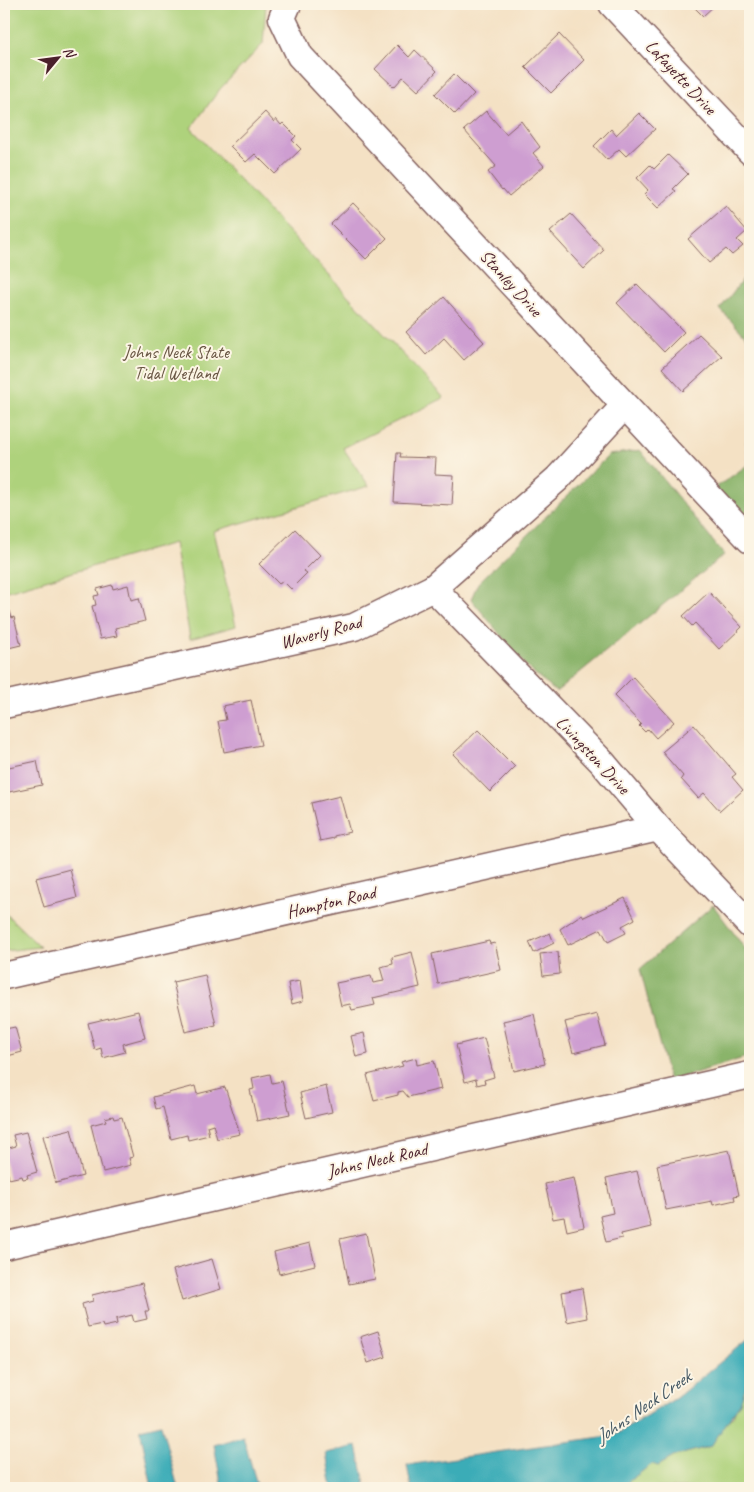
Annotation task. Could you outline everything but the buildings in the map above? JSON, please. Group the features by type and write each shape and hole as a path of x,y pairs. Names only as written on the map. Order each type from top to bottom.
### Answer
{"street":[{"name":"Lafayette Drive","path":"612,4 750,151"},
{"name":"Stanley Drive","path":"286,11 300,56 750,540"},
{"name":"Waverly Road","path":"4,705 354,627 433,588 557,478 624,406"},
{"name":"Livingston Drive","path":"433,588 602,762 658,828 750,925"},
{"name":"Hampton Road","path":"4,976 658,828"},
{"name":"Johns Neck Road","path":"4,1246 750,1075"}],"green space":[{"name":"Johns Neck State Tidal Wetland","path":"4,4 266,4 263,44 220,89 191,128 444,398 343,448 369,486 214,531 236,626 190,639 174,543 4,592"},
{"path":"750,270 750,341 720,309"},
{"path":"750,437 750,520 715,488 749,464 746,441"},
{"path":"640,450 724,555 556,692 527,667 471,599 478,583 609,455"},
{"path":"713,905 750,955 750,1056 669,1081 640,969"},
{"path":"4,912 40,947 4,951"},
{"path":"750,1374 750,1488 625,1488 629,1481 653,1463 658,1466 675,1456 711,1446 723,1426 733,1416"}],"water":[{"path":"750,1338 750,1374 740,1403 711,1446 675,1456 658,1466 652,1464 629,1481 625,1488 411,1488 407,1465 615,1435 676,1398"},
{"path":"161,1424 178,1488 152,1488 140,1429"},
{"path":"243,1436 258,1488 222,1488 214,1445"},
{"path":"357,1446 366,1488 332,1488 326,1453"}],"water label":[{"name":"Johns Neck Creek","path":"643,1407"}]}
